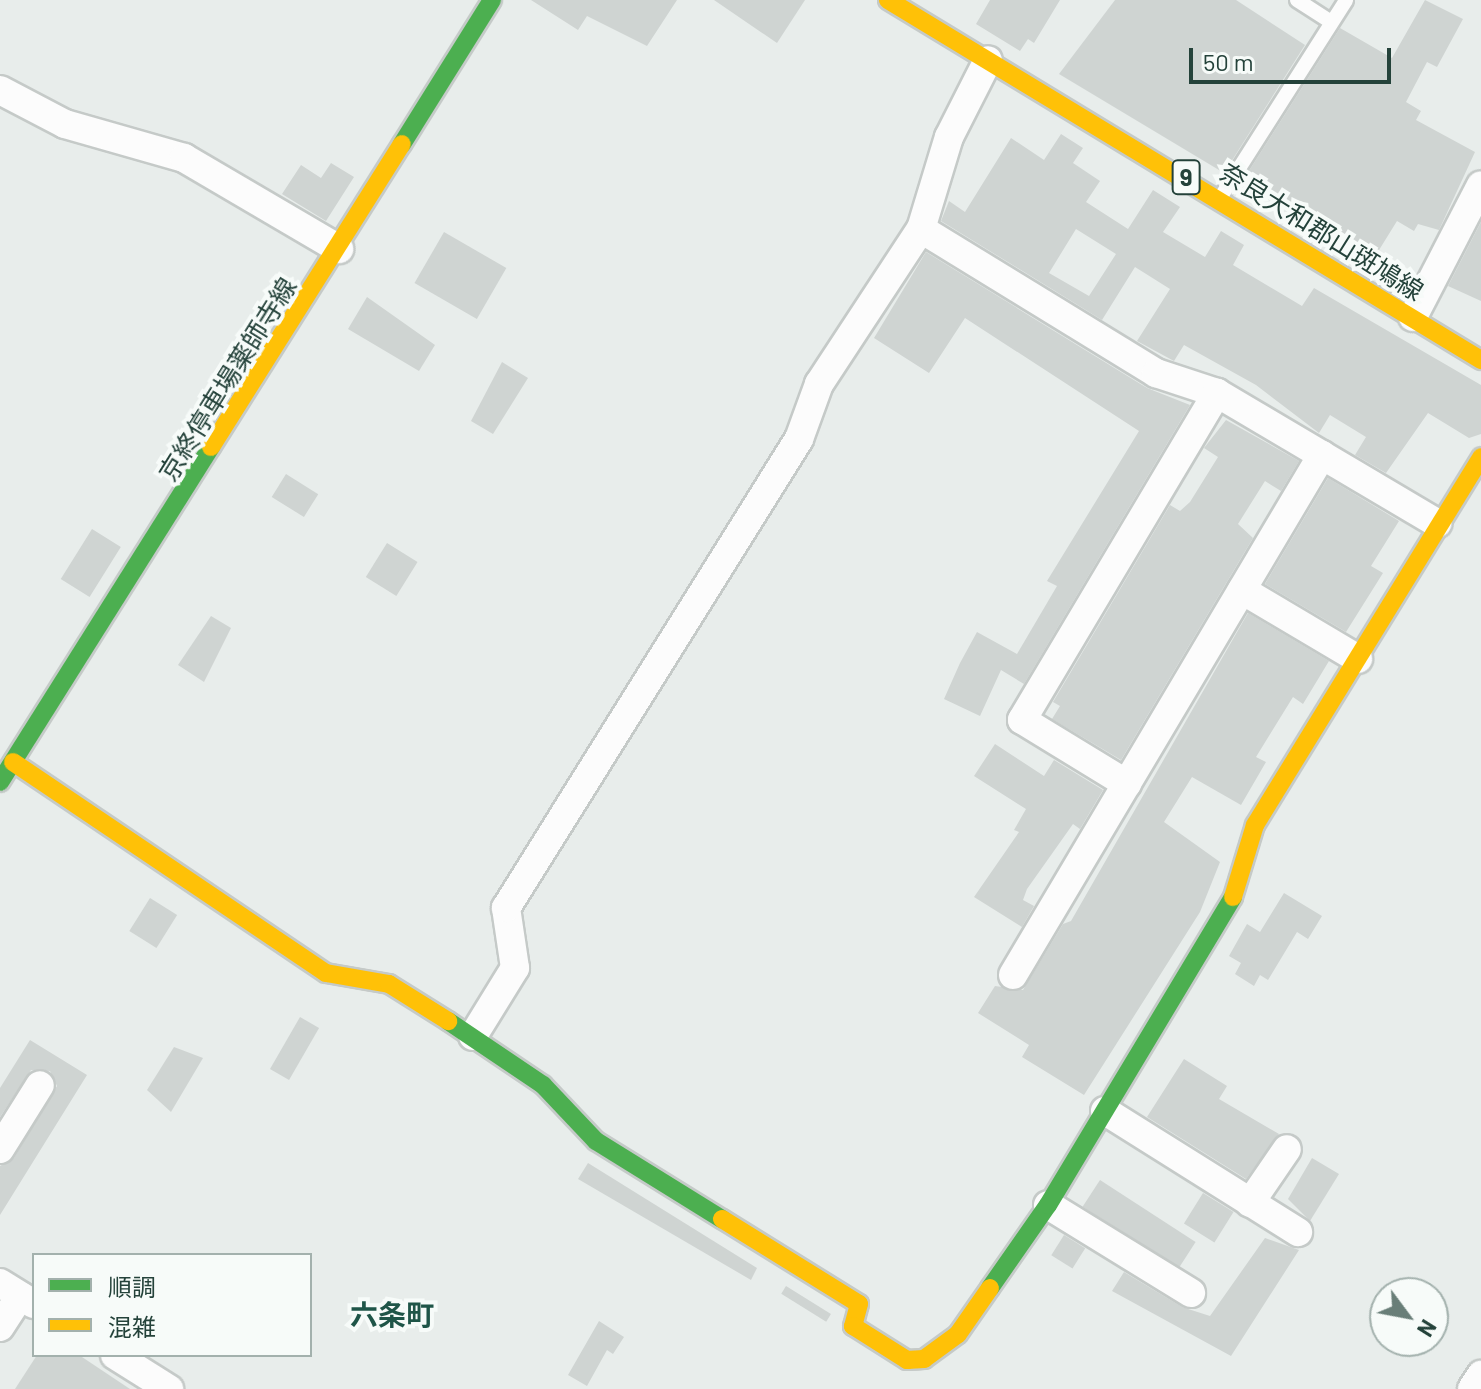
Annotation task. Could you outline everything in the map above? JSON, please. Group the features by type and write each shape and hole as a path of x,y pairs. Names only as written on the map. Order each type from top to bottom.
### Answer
{"street":[{"name":"京終停車場薬師寺線","path":"5,771 339,249 492,0"},
{"name":"奈良大和郡山斑鳩線","path":"888,0 1220,198 1481,360"},
{"path":"473,1036 515,968 506,908 799,439 819,384 921,229 949,137 988,60"},
{"path":"0,90 65,124 184,158 339,249"},
{"path":"1413,317 1481,185"},
{"path":"921,229 1156,373 1217,393 1437,523"},
{"path":"1127,784 1022,720 1217,393"},
{"path":"1013,975 1322,455"},
{"path":"5,771 326,973 389,984 473,1036 543,1085 596,1141 859,1304 853,1326 907,1360 924,1359 958,1334 1048,1205 1230,907 1255,825 1358,659 1437,523 1481,457"},
{"path":"1242,590 1358,659"},
{"path":"0,1149 40,1085"},
{"path":"1105,1111 1298,1232"},
{"path":"1250,1203 1287,1149"},
{"path":"1048,1205 1191,1293"},
{"path":"0,1327 18,1294"},
{"path":"118,1357 169,1389"},
{"path":"1472,1389 1481,1375"}],"lane":[{"path":"1297,0 1331,22"},
{"path":"1220,198 1346,0"}],"building":[{"path":"531,0 677,0 647,46 587,16 578,30"},
{"path":"714,0 805,0 777,43"},
{"path":"990,0 1060,0 1034,43 1028,39 1020,51 976,24"},
{"path":"1115,0 1236,0 1305,45 1224,173 1059,74"},
{"path":"1425,0 1463,19 1437,67 1427,62 1406,102 1421,111 1416,120 1475,152 1439,230 1418,224 1414,231 1397,221 1371,263 1349,250 1353,243 1240,185 1340,28 1392,58"},
{"path":"1061,134 1083,148 1073,163 1100,181 1086,202 1128,229 1153,190 1180,207 1163,232 1205,257 1221,231 1244,245 1233,265 1302,306 1314,288 1481,385 1481,434 1469,438 1428,413 1386,473 1355,455 1366,437 1330,415 1319,433 1256,385 1184,345 1174,361 1137,341 1170,289 1135,267 1102,320 941,221 949,201 965,212 1011,138 1044,160","holes":["1076,229 1116,254 1089,296 1049,273"]},
{"path":"331,163 354,177 326,221 282,194 301,165 321,178"},
{"path":"1481,222 1481,301 1448,286"},
{"path":"444,232 506,268 477,319 414,283"},
{"path":"926,252 1147,388 1190,405 1024,684 1001,670 980,716 944,699 977,632 1017,654 1057,586 1047,581 1139,431 965,318 929,373 874,338"},
{"path":"367,297 435,345 419,371 348,329"},
{"path":"502,362 528,378 493,434 471,421"},
{"path":"1226,420 1299,461 1281,491 1265,481 1238,524 1253,538 1121,760 1052,719 1060,706 1053,702 1170,505 1180,511 1190,502 1218,457 1204,448"},
{"path":"286,474 318,494 304,517 272,497"},
{"path":"1328,478 1399,521 1371,566 1383,573 1346,632 1265,584"},
{"path":"92,529 121,547 90,597 61,579"},
{"path":"387,543 418,562 396,596 366,577"},
{"path":"1248,613 1329,661 1303,704 1293,697 1256,757 1266,762 1241,805 1192,777 1164,822 1220,862 1200,912 1084,1095 1022,1057 1029,1045 978,1013 995,986 1023,990 1063,924 1071,921"},
{"path":"211,616 231,628 204,682 178,665"},
{"path":"995,744 1044,776 1054,760 1103,790 1080,829 1073,824 1027,889 1023,900 1034,906 1022,927 974,897 1019,832 1014,830 1026,809 974,776"},
{"path":"1284,893 1322,916 1308,939 1297,932 1268,980 1260,975 1254,986 1235,974 1241,963 1229,956 1247,924 1260,932"},
{"path":"150,898 177,915 156,948 129,931"},
{"path":"300,1017 319,1028 289,1080 270,1069"},
{"path":"30,1040 87,1075 0,1215 0,1166 14,1158 57,1086 50,1071 31,1070 0,1117 0,1088"},
{"path":"174,1047 203,1058 171,1112 147,1090"},
{"path":"1184,1059 1227,1086 1219,1099 1279,1134 1246,1179 1147,1117"},
{"path":"1312,1158 1339,1174 1310,1221 1288,1199"},
{"path":"588,1163 757,1268 751,1280 578,1179"},
{"path":"1100,1180 1196,1242 1178,1269 1083,1207"},
{"path":"1203,1193 1234,1212 1214,1243 1184,1224"},
{"path":"1064,1235 1085,1248 1072,1269 1051,1255"},
{"path":"1265,1238 1299,1250 1231,1356 1112,1291 1124,1272 1182,1307 1210,1316"},
{"path":"786,1286 831,1314 826,1322 781,1294"},
{"path":"599,1321 624,1337 613,1354 607,1350 587,1386 568,1375"},
{"path":"36,1357 82,1357 130,1389 15,1389"}],"traffic: fast":[{"path":"402,144 492,0"},
{"path":"0,782 211,447"},
{"path":"990,1288 1048,1205 1233,897"},
{"path":"448,1021 543,1085 596,1141 722,1219"}],"traffic: slow":[{"path":"888,0 1481,360"},
{"path":"211,447 402,144"},
{"path":"1233,897 1255,825 1481,457"},
{"path":"13,762 326,973 389,984 448,1021"},
{"path":"722,1219 859,1304 853,1326 907,1360 924,1359 958,1334 990,1288"}],"district":[{"name":"六条町","path":"392,1314"}]}
